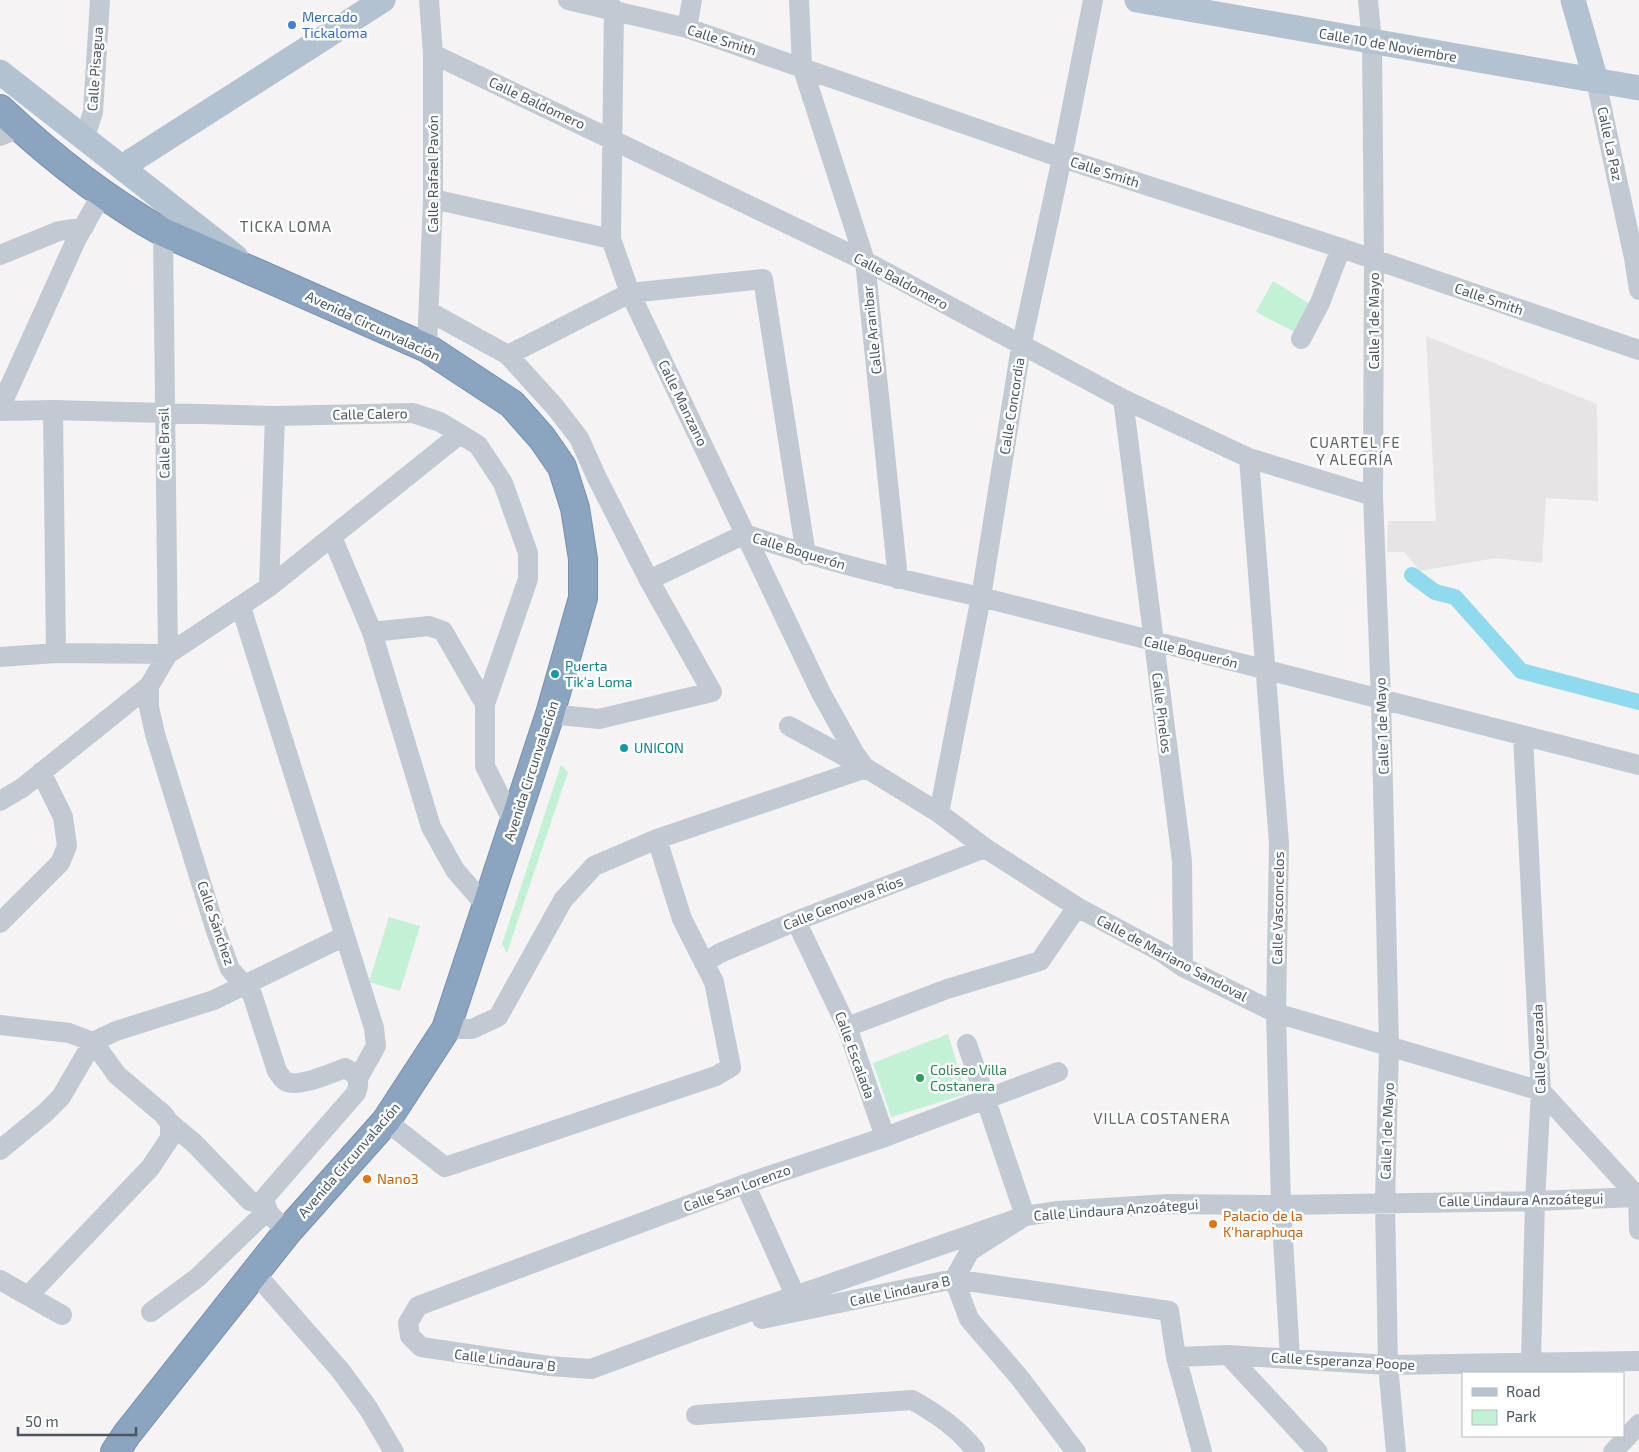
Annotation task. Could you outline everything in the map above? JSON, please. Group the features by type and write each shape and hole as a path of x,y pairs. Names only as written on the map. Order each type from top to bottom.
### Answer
{"highway":[{"name":"Avenida Circunvalación","path":"0,109 10,132 129,213 163,232 427,348 512,404 542,438 562,467 575,508 583,559 583,598 550,714 446,1029 386,1121 288,1231 256,1274 127,1434 115,1452"}],"main road":[{"path":"122,167 383,0"},
{"name":"Calle 10 de Noviembre","path":"1137,0 1372,43 1639,88"},
{"name":"Calle La Paz","path":"1573,0 1596,81"},
{"path":"0,72 255,272"}],"street":[{"name":"Calle Pisagua","path":"85,137 93,112 100,0"},
{"name":"Calle Rafael Pavón","path":"427,348 430,312 433,199 433,54 429,0"},
{"name":"Calle Smith","path":"568,0 614,9 640,8 687,28 802,66 1062,158 1341,248 1639,350"},
{"path":"687,28 692,0"},
{"name":"Calle Aranibar","path":"799,0 802,66 865,261 898,580"},
{"name":"Calle Concordia","path":"938,814 981,597 1021,346 1062,158 1093,0"},
{"name":"Calle 1 de Mayo","path":"1368,0 1372,43 1374,259 1373,496 1381,700 1389,1047 1385,1202 1388,1365 1396,1452"},
{"name":"Calle Manzano","path":"614,9 612,239 630,293 821,693 855,754 866,768"},
{"name":"Calle Baldomero","path":"433,54 865,261 1123,399 1249,458 1373,496"},
{"name":"Calle La Paz","path":"1596,81 1634,258 1639,290"},
{"path":"0,410 84,227 102,194"},
{"path":"433,199 612,239"},
{"path":"0,255 59,231 84,227"},
{"name":"Calle Brasil","path":"163,232 168,654"},
{"path":"1301,339 1320,304 1341,248"},
{"path":"508,355 630,293 764,279 806,555"},
{"path":"430,312 508,355 580,438 597,478 649,580 712,692 599,719 550,714"},
{"name":"Calle Pinelos","path":"1123,399 1182,862 1183,967"},
{"name":"Calle Calero","path":"0,410 275,416 413,413 440,422 478,445 503,483 528,553 528,579 485,704 485,766 514,824"},
{"path":"53,410 56,653"},
{"path":"269,587 275,416"},
{"path":"0,801 22,788 149,686 168,654 269,587 460,434"},
{"name":"Calle Vasconcelos","path":"1249,458 1279,844 1276,1013 1281,1205 1290,1358"},
{"path":"649,580 745,534"},
{"name":"Calle Boquerón","path":"745,534 806,555 898,580 981,597 1153,643 1639,765"},
{"path":"332,536 372,632 431,827 455,870 487,907"},
{"path":"151,1312 197,1278 265,1207 266,1196 356,1093 360,1084 358,1078 376,1046 374,1028 241,607"},
{"path":"372,632 429,626 443,631 485,704"},
{"path":"0,657 56,653 168,654"},
{"name":"Calle Sánchez","path":"149,686 149,707 155,734 216,932 230,968 252,994 277,1071 283,1080 298,1084 345,1068 358,1078"},
{"name":"Calle de Mariano Sandoval","path":"789,726 866,768 1077,907 1163,953 1183,967 1276,1013 1541,1091"},
{"name":"Calle Quezada","path":"1523,736 1541,1091 1535,1202 1531,1362"},
{"path":"446,1029 472,1030 498,1017 563,900 594,866 657,839 866,768"},
{"path":"0,923 60,863 67,846 63,817 41,772"},
{"path":"386,1121 445,1167 716,1076 731,1066 714,982 682,919 657,839"},
{"name":"Calle Genoveva Ríos","path":"704,963 720,953 796,921 985,848"},
{"path":"847,1026 947,989 1040,961 1077,907"},
{"name":"Calle Escalada","path":"796,921 847,1026 885,1136"},
{"path":"0,1150 45,1113 61,1097 93,1042 116,1031 214,1000 345,936"},
{"path":"0,1025 69,1032 93,1042 117,1075 194,1143 250,1201 265,1207 288,1231"},
{"path":"967,1044 1025,1216"},
{"name":"Calle San Lorenzo","path":"418,1306 745,1184 885,1136 1058,1072"},
{"path":"1541,1091 1638,1198 1639,1230"},
{"path":"28,1296 150,1168 170,1138 170,1123"},
{"path":"745,1184 796,1296"},
{"name":"Calle Lindaura Anzoátegui","path":"954,1279 970,1251 1025,1216 1058,1211 1168,1204 1281,1205 1385,1202 1535,1202 1638,1198"},
{"name":"Calle Lindaura B","path":"418,1306 408,1323 410,1336 421,1348 549,1366 591,1369 691,1332 1025,1216"},
{"path":"256,1274 340,1370 368,1408 394,1452"},
{"path":"954,1279 969,1319 1019,1377 1076,1452"},
{"name":"Calle Lindaura B","path":"691,1332 803,1311 954,1279 1168,1311 1176,1357"},
{"path":"0,1280 62,1316"},
{"path":"1228,1355 1307,1448"},
{"name":"Calle Esperanza Poope","path":"1176,1357 1228,1355 1388,1365 1639,1361"},
{"path":"1176,1357 1202,1452"},
{"path":"696,1416 912,1400 938,1415 965,1437 969,1451"},
{"path":"1616,1452 1639,1424"}],"shaded area":[{"path":"1426,336 1597,404 1598,501 1546,498 1542,563 1496,558 1420,571 1404,552 1387,552 1388,521 1436,521"}],"green space":[{"path":"1273,281 1313,306 1299,334 1256,312"},
{"path":"561,765 568,772 507,953 502,944"},
{"path":"389,917 420,926 400,991 369,982"},
{"name":"Coliseo Villa Costanera","path":"948,1034 966,1094 891,1117 873,1063"}],"waterway":[{"path":"1412,575 1435,592 1455,597 1521,671 1639,702"}],"place":[{"name":"Mercado Tickaloma","path":"292,25"},
{"name":"Puerta Tik'a Loma","path":"555,674"},
{"name":"UNICON","path":"624,748"},
{"name":"Coliseo Villa Costanera","path":"920,1078"},
{"name":"Nano3","path":"367,1179"},
{"name":"Palacio de la K'haraphuqa","path":"1213,1224"}],"district":[{"name":"TICKA LOMA","path":"286,227"},
{"name":"CUARTEL FE Y ALEGRÍA","path":"1355,452"},
{"name":"VILLA COSTANERA","path":"1162,1119"}]}
